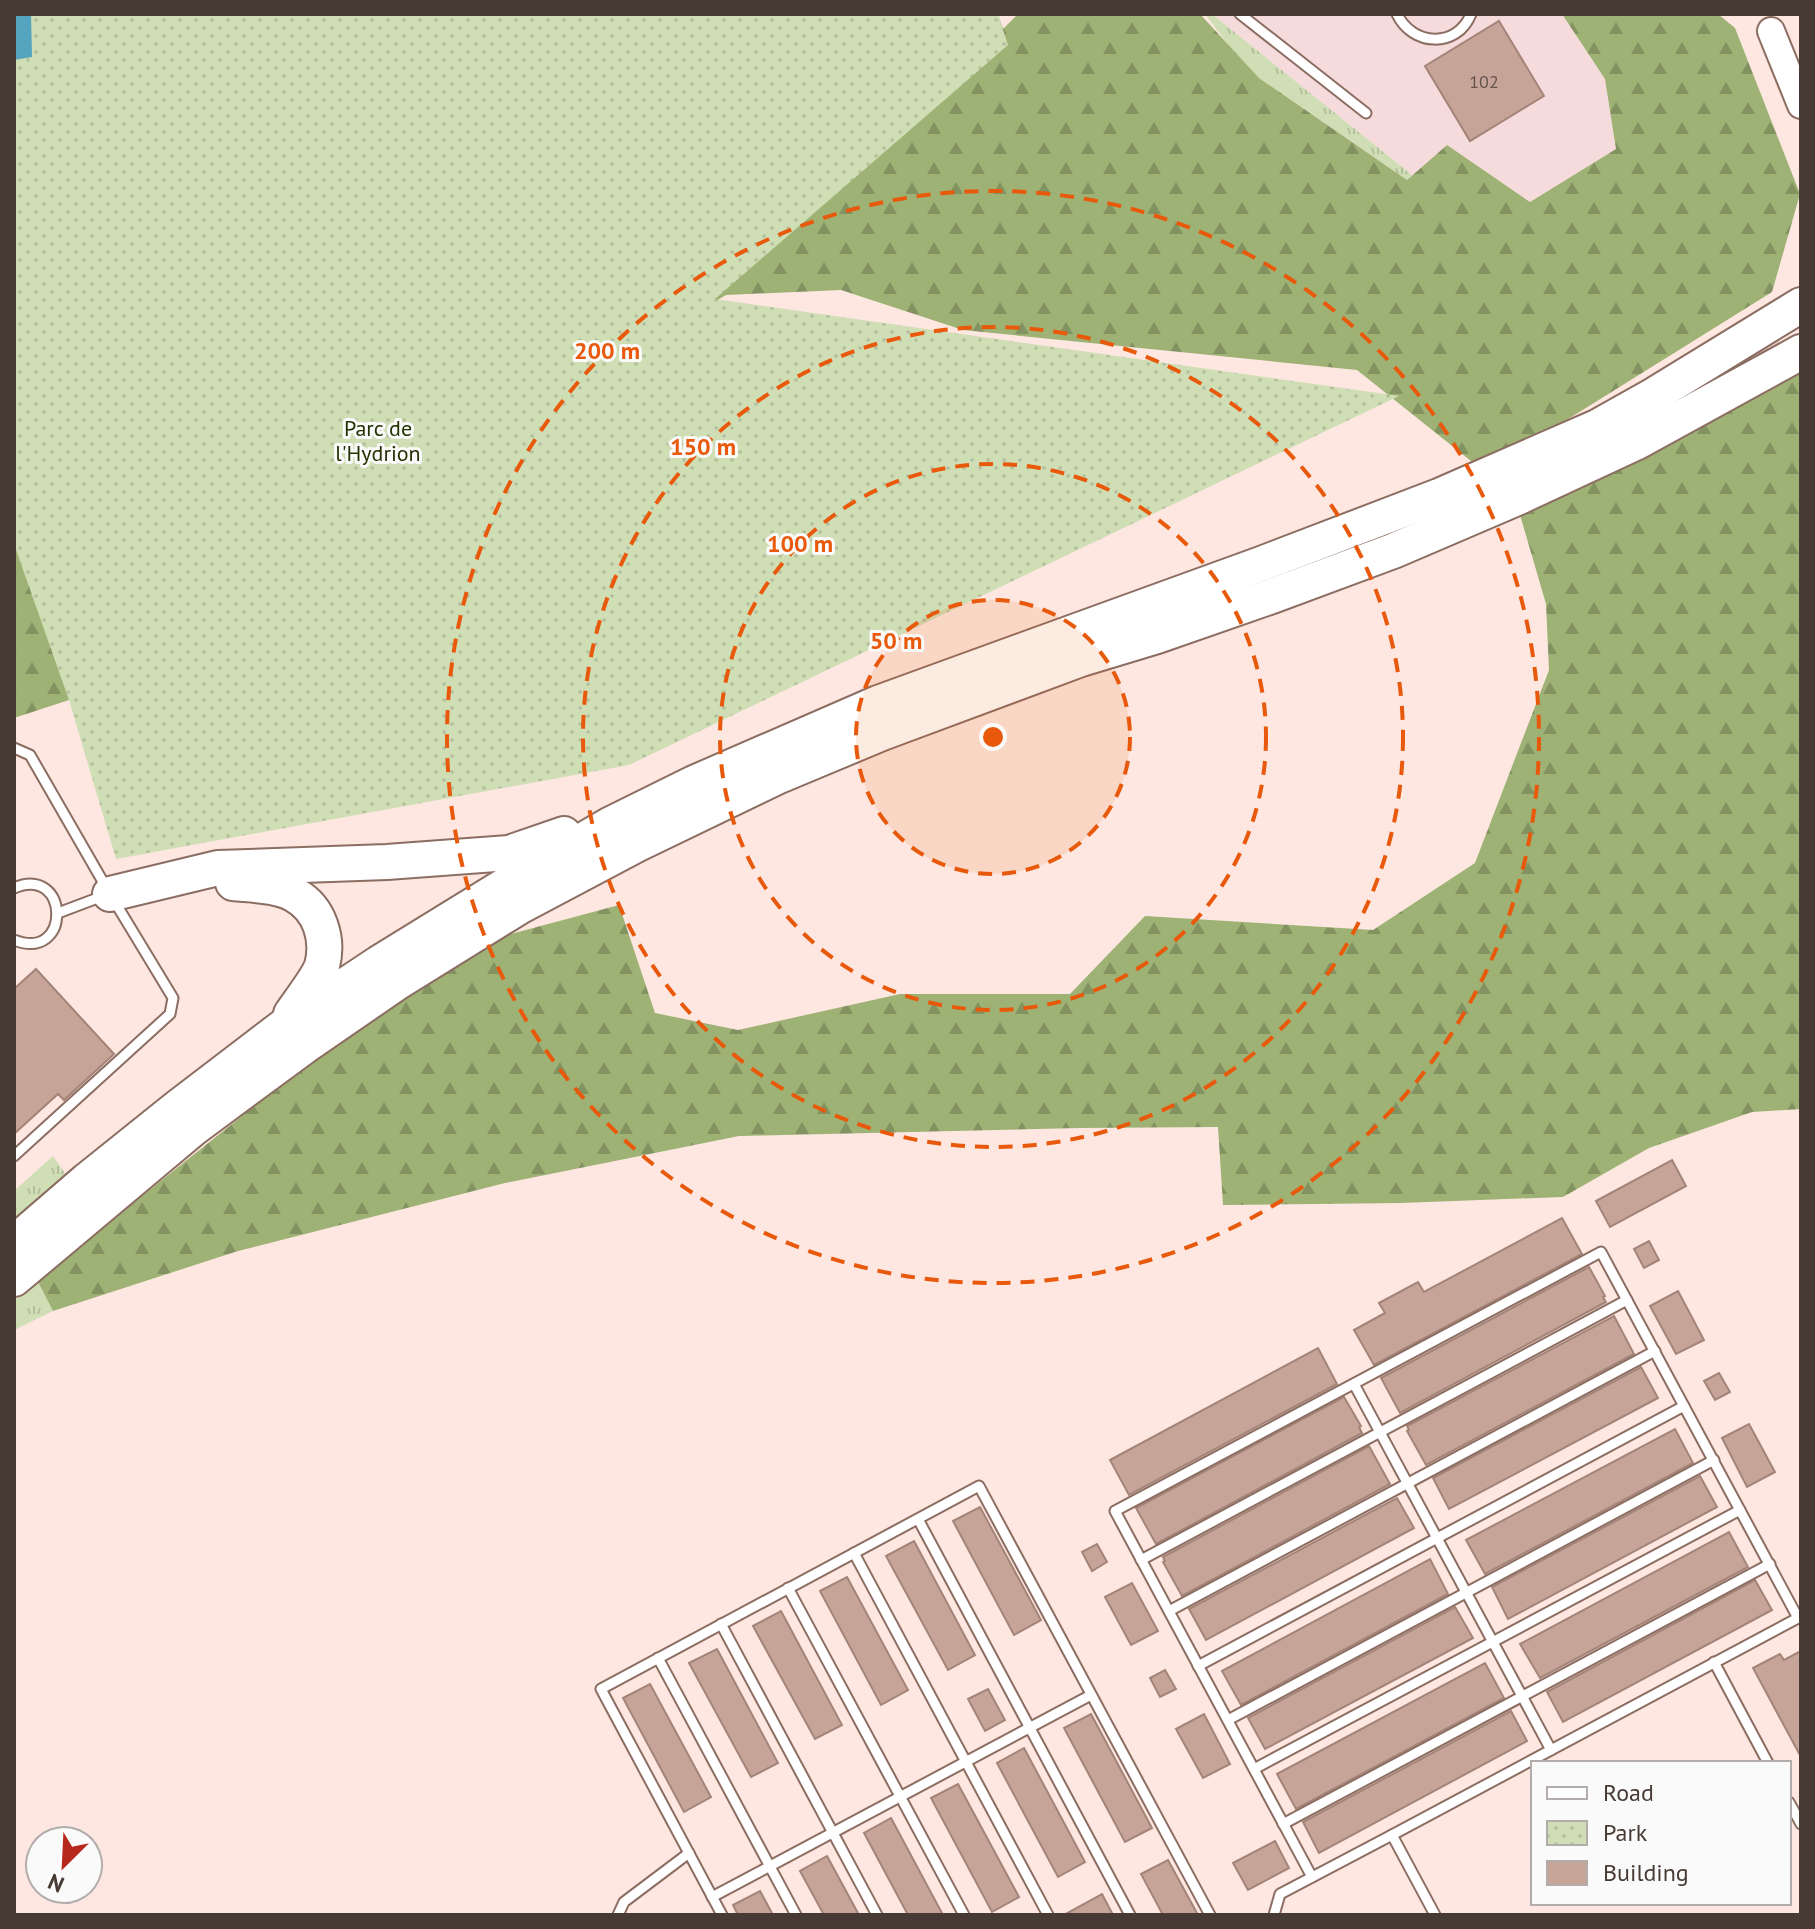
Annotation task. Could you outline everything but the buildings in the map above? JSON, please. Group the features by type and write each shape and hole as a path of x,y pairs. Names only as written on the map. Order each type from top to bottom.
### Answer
{"highway":[{"path":"14,1243 87,1180 284,1026 392,955 611,824 694,783 878,703 1261,564 1468,484 1597,427 1801,305"},
{"path":"1519,497 1592,452 1692,401 1801,329"},
{"path":"14,1279 194,1128 317,1038 398,982 506,916 636,845 779,776 882,733 1081,659 1157,636 1393,551 1637,442 1801,352"},
{"path":"110,894 218,868 387,862 509,853 556,836 611,824"},
{"path":"110,894 154,896 230,883 264,886 295,895 317,915 325,940 321,969 284,1026"}],"main road":[{"path":"1766,22 1801,74"},
{"path":"1766,22 1801,105"}],"lane":[{"path":"1240,14 1366,113"},
{"path":"1397,14 1410,32 1435,40 1460,30 1471,14"},
{"path":"14,748 30,755 173,998 170,1014 14,1156"},
{"path":"14,888 28,884 45,889 57,904 58,913 54,930 41,941 25,944 14,940"},
{"path":"58,913 110,894"},
{"path":"1274,1915 1280,1894 1392,1835 1714,1662 1800,1617 1601,1252 1115,1511 1312,1877"},
{"path":"1141,1560 1627,1300"},
{"path":"1169,1611 1655,1351"},
{"path":"1354,1384 1551,1750"},
{"path":"1198,1666 1684,1406"},
{"path":"1228,1720 1714,1460"},
{"path":"722,1915 601,1689 979,1486 1210,1915"},
{"path":"1254,1769 1740,1510"},
{"path":"918,1519 1130,1915"},
{"path":"854,1553 1048,1915"},
{"path":"1283,1824 1770,1564"},
{"path":"788,1588 964,1915"},
{"path":"721,1624 877,1915"},
{"path":"658,1658 796,1915"},
{"path":"1714,1662 1767,1761"},
{"path":"712,1897 1091,1695"},
{"path":"1791,1806 1801,1824"},
{"path":"1392,1835 1435,1915"},
{"path":"618,1915 624,1902 689,1853"}],"shaded area":[{"path":"1212,14 1562,14 1605,79 1616,149 1530,202 1447,145 1412,175"}],"green space":[{"name":"Parc de l'Hydrion","path":"14,14 998,14 1008,45 715,299 1399,396 629,765 116,859 69,700 14,544"},
{"path":"31,14 998,14 1003,29 1018,14 1200,14 1259,78 1407,180 1447,145 1530,202 1616,149 1605,79 1562,14 1718,14 1735,28 1800,194 1772,292 1573,416 1481,469 1357,370 963,330 841,290 726,295 483,441 69,700 14,718 14,60"},
{"path":"1205,14 1212,14 1412,175 1407,180 1259,78 1238,58"},
{"path":"1801,363 1801,1109 1752,1112 1649,1148 1563,1197 1401,1203 1223,1205 1218,1127 739,1136 505,1183 238,1251 53,1311 37,1280 322,1052 485,941 619,905 655,1013 738,1030 900,994 1070,994 1145,916 1373,930 1475,863 1549,670 1546,604 1518,508"},
{"path":"53,1156 67,1176 14,1223 14,1191"},
{"path":"37,1280 53,1311 14,1330 14,1301"}],"water":[{"path":"14,14 31,14 32,57 14,60"}]}
